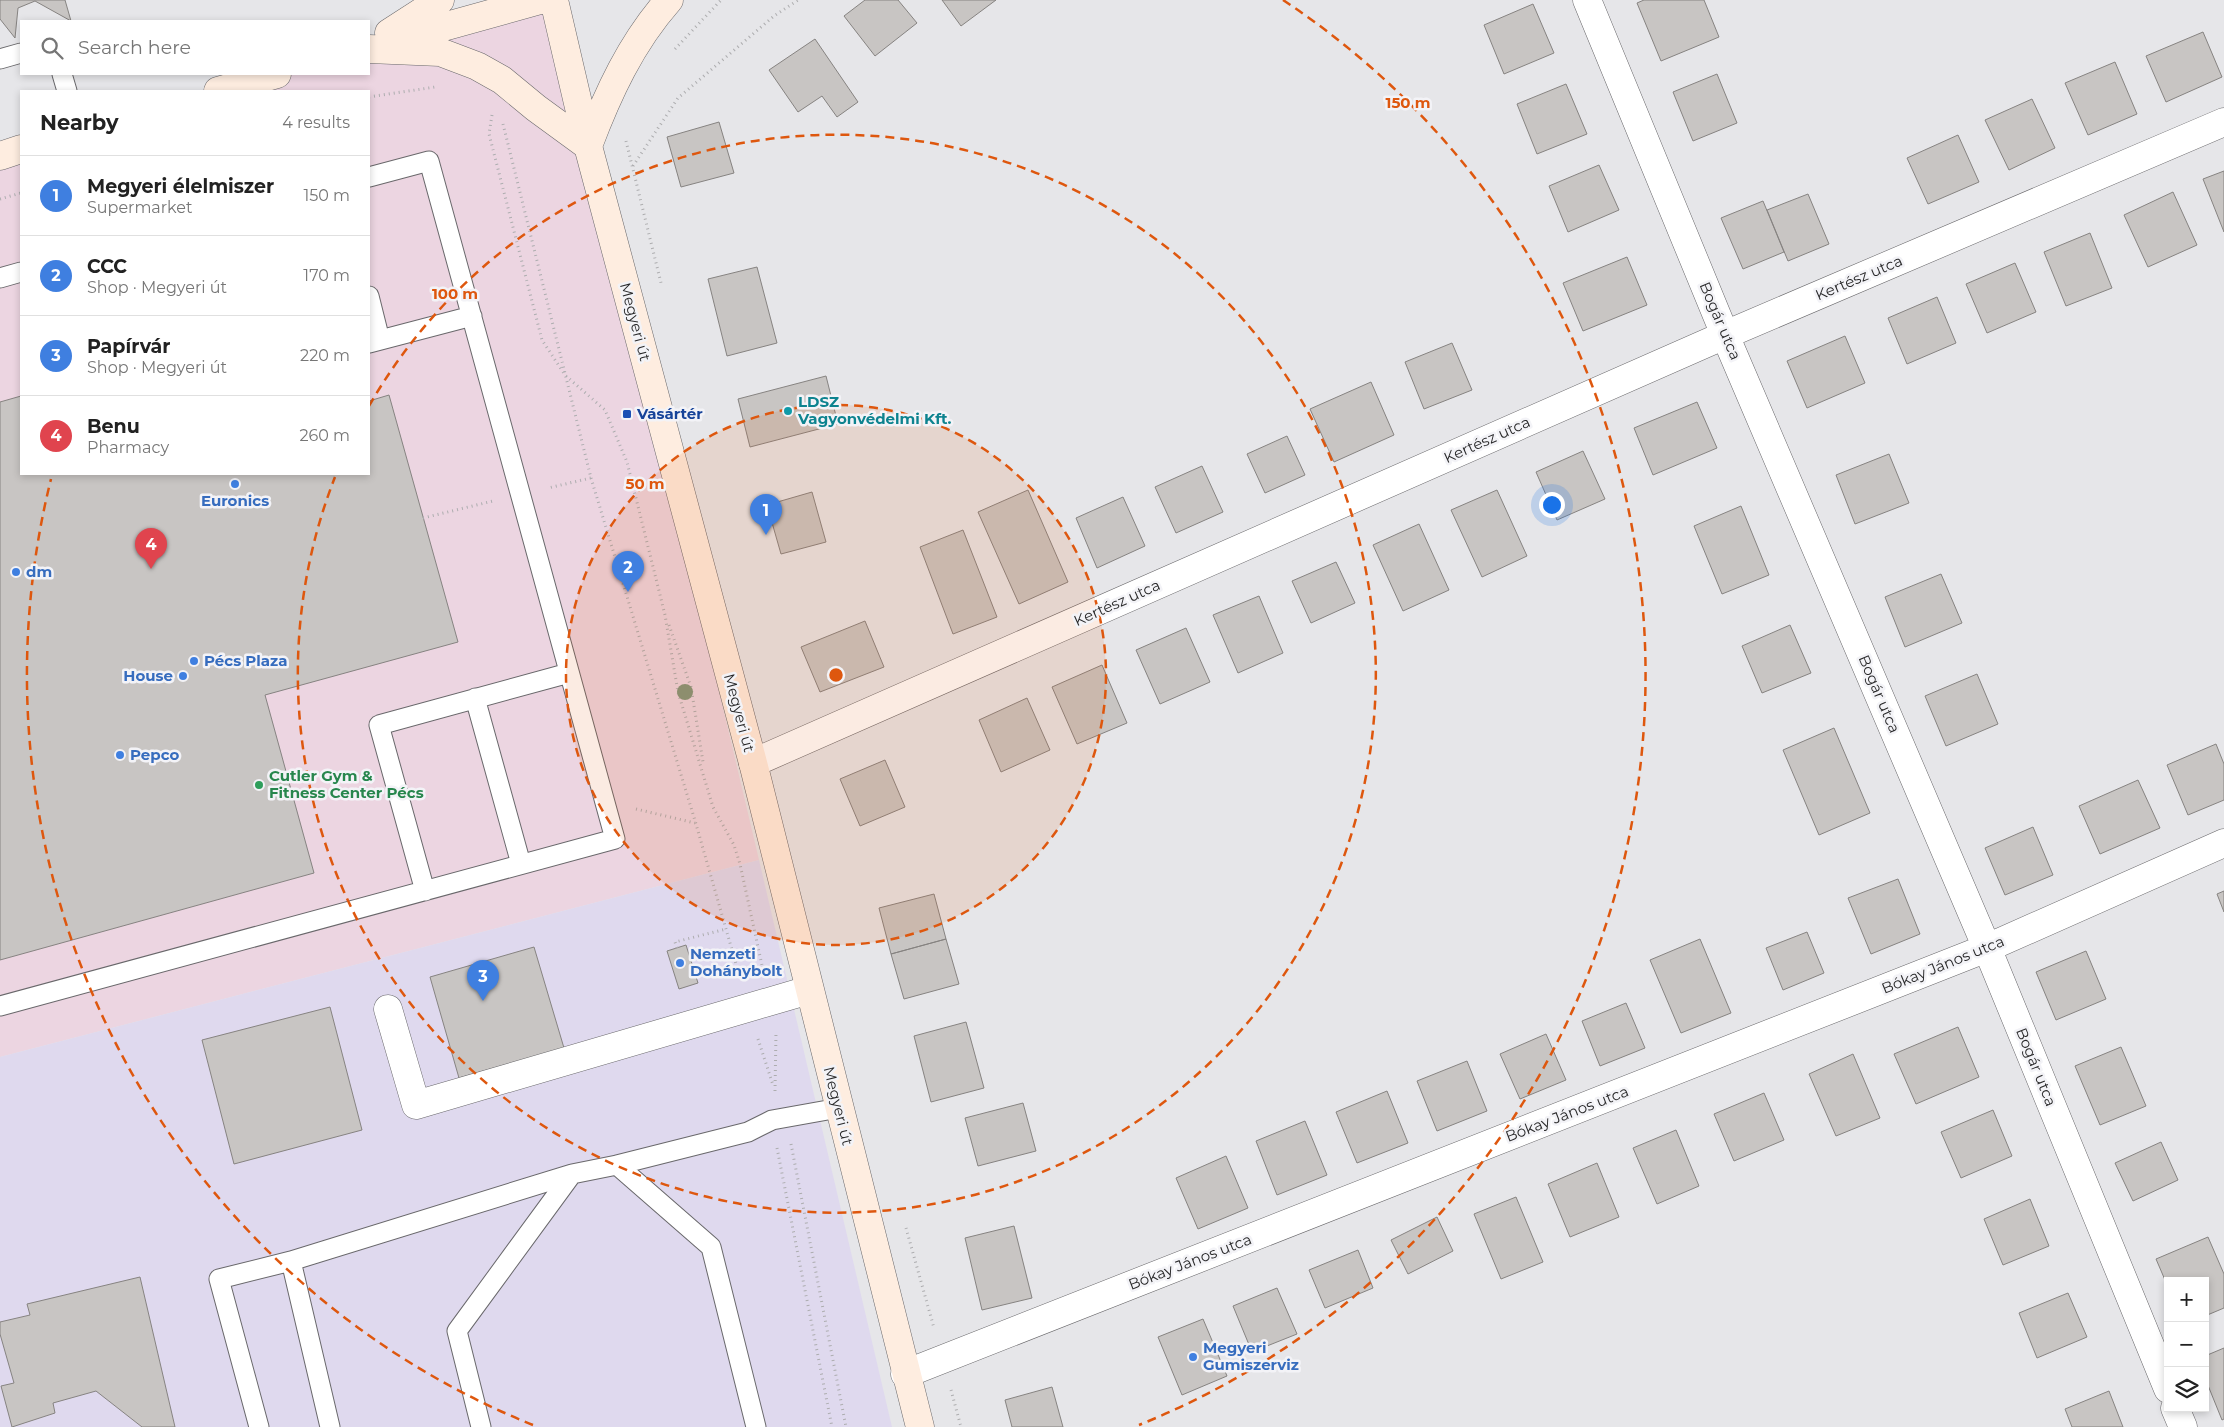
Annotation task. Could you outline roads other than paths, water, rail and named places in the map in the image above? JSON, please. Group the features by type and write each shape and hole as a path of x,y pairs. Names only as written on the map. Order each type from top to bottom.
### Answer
{"street":[{"path":"370,46 440,0"},
{"path":"370,47 540,0"},
{"name":"Megyeri út","path":"554,0 588,146 753,763 920,1427"},
{"path":"370,47 440,52 477,66 502,80 536,108 588,146 608,95 626,59 653,18 670,0"},
{"name":"Bogár utca","path":"1586,0 1725,335 1987,948 2164,1379"},
{"path":"222,90 274,75"},
{"name":"Kertész utca","path":"753,763 1725,335 2224,122"},
{"path":"0,156 20,149"},
{"name":"Bókay János utca","path":"906,1374 1987,948 2224,843"},
{"path":"388,1009 416,1105 809,990"},
{"path":"2177,1412 2183,1427"}],"lane":[{"path":"0,59 20,53"},
{"path":"62,75 67,90"},
{"path":"0,1006 615,838 429,161 370,177"},
{"path":"0,278 20,272"},
{"path":"370,304 375,341 472,316"},
{"path":"425,891 379,725 570,672"},
{"path":"475,698 521,864"},
{"path":"259,1427 219,1278 291,1261 572,1174 618,1165 748,1132 772,1120 839,1108"},
{"path":"618,1165 711,1247 756,1427"},
{"path":"482,1427 457,1331 572,1174"},
{"path":"291,1261 330,1427"}],"place":[{"name":"LDSZ Vagyonvédelmi Kft.","path":"788,411"},
{"name":"Vásártér","path":"627,414"},
{"name":"Euronics","path":"235,484"},
{"name":"Megyeri élelmiszer","path":"766,535"},
{"name":"Benu","path":"151,569"},
{"name":"dm","path":"16,572"},
{"name":"CCC","path":"628,592"},
{"name":"Pécs Plaza","path":"194,661"},
{"name":"House","path":"183,676"},
{"name":"Pepco","path":"120,755"},
{"name":"Cutler Gym & Fitness Center Pécs","path":"259,785"},
{"name":"Nemzeti Dohánybolt","path":"680,963"},
{"name":"Papírvár","path":"483,1001"},
{"name":"Megyeri Gumiszerviz","path":"1193,1357"}]}
